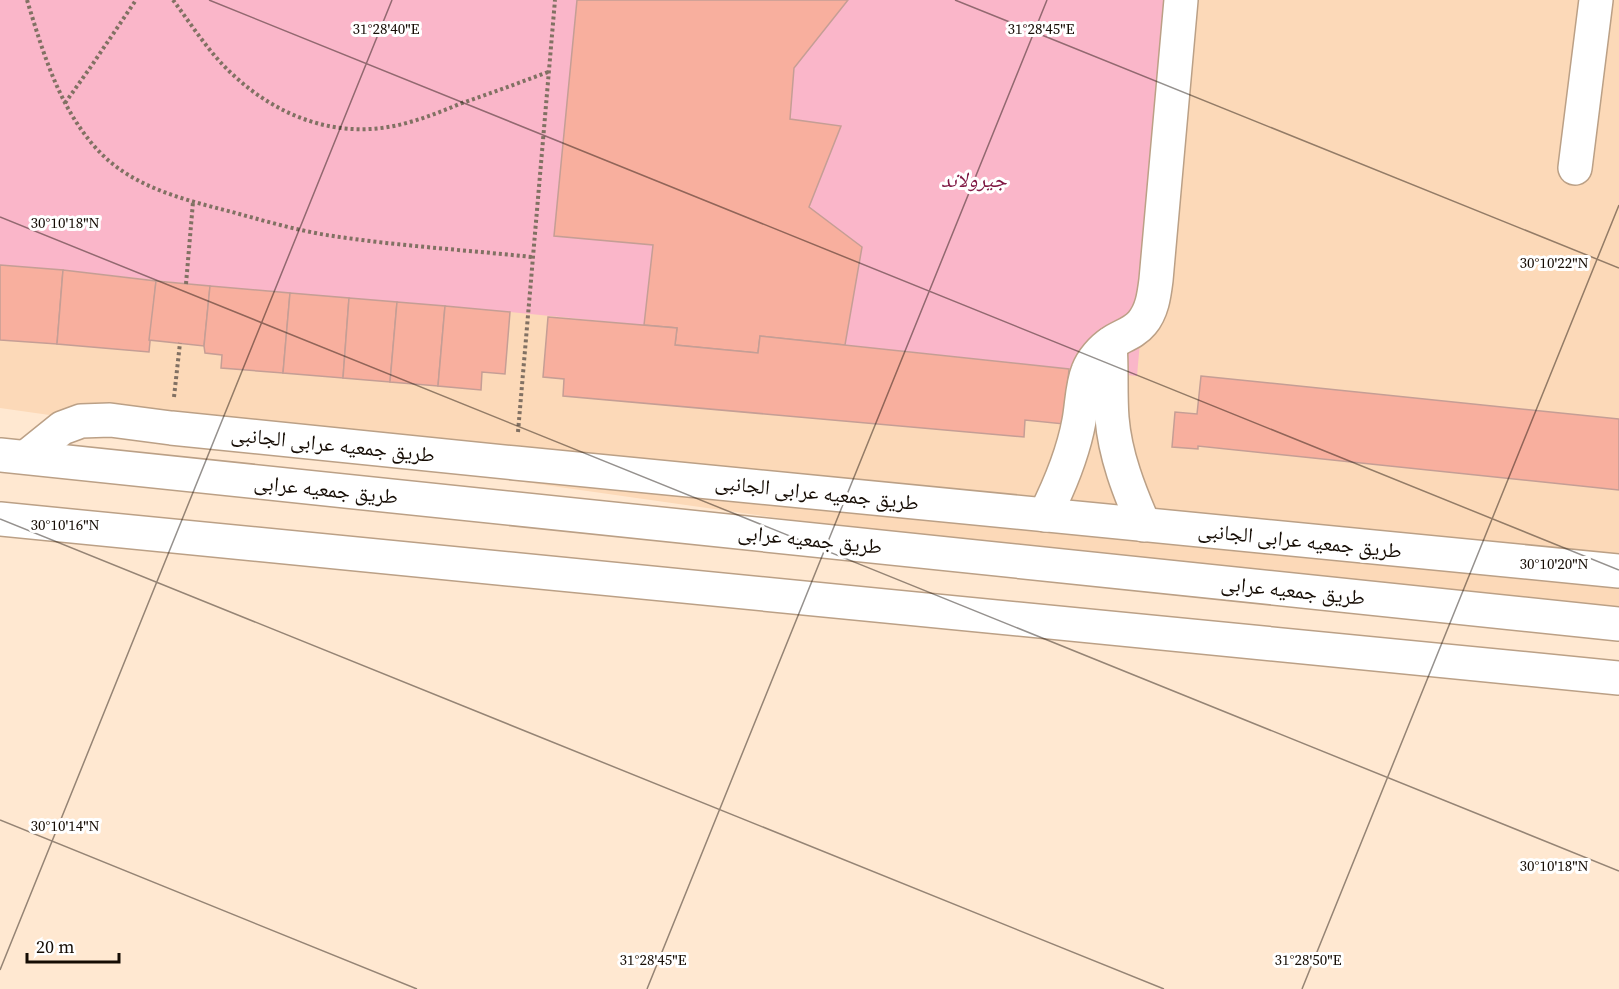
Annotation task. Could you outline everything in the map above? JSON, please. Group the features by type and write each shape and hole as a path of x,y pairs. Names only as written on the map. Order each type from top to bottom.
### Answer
{"street":[{"path":"1045,515 1060,485 1071,454 1088,372 1096,357 1110,344 1140,326 1154,298 1181,0"},
{"path":"1575,168 1596,0"},
{"path":"1110,344 1112,419 1118,455 1129,491 1144,525"},
{"name":"طريق جمعيه عرابى الجانبى","path":"13,456 62,428 81,421 110,420 515,463 1619,571"},
{"name":"طريق جمعيه عرابى","path":"13,456 1619,624"},
{"path":"0,519 1619,678"}],"path":[{"path":"27,0 41,45 64,104 96,148 115,166 137,181 160,192 193,202 333,236 532,257"},
{"path":"64,104 136,0"},
{"path":"173,0 230,72 256,93 285,111 312,123 345,129 376,129 409,123 548,72"},
{"path":"515,463 555,0"},
{"path":"186,284 193,202"},
{"path":"171,428 180,343"}],"shaded area":[{"path":"0,0 1619,0 1619,637 0,408"}],"green space":[{"name":"جيرولاند","path":"0,0 1170,0 1137,376 510,312 0,265"}],"building":[{"path":"577,0 848,0 794,68 790,119 841,126 809,207 862,247 845,345 760,336 758,353 675,345 677,328 644,325 653,245 554,236"},
{"path":"0,265 63,270 57,344 0,340"},
{"path":"63,270 156,281 149,352 57,344"},
{"path":"156,281 210,286 204,346 149,340"},
{"path":"210,286 290,293 283,373 221,368 222,355 205,353"},
{"path":"290,293 349,298 343,378 283,373"},
{"path":"349,298 397,302 390,382 343,378"},
{"path":"397,302 445,306 438,386 390,382"},
{"path":"445,306 510,312 505,374 482,372 481,390 438,386"},
{"path":"548,317 677,328 675,345 758,353 760,336 1069,369 1064,424 1025,420 1024,437 563,396 564,379 543,377"},
{"path":"1201,376 1619,419 1619,490 1198,446 1198,449 1172,447 1175,412 1197,414"}]}
